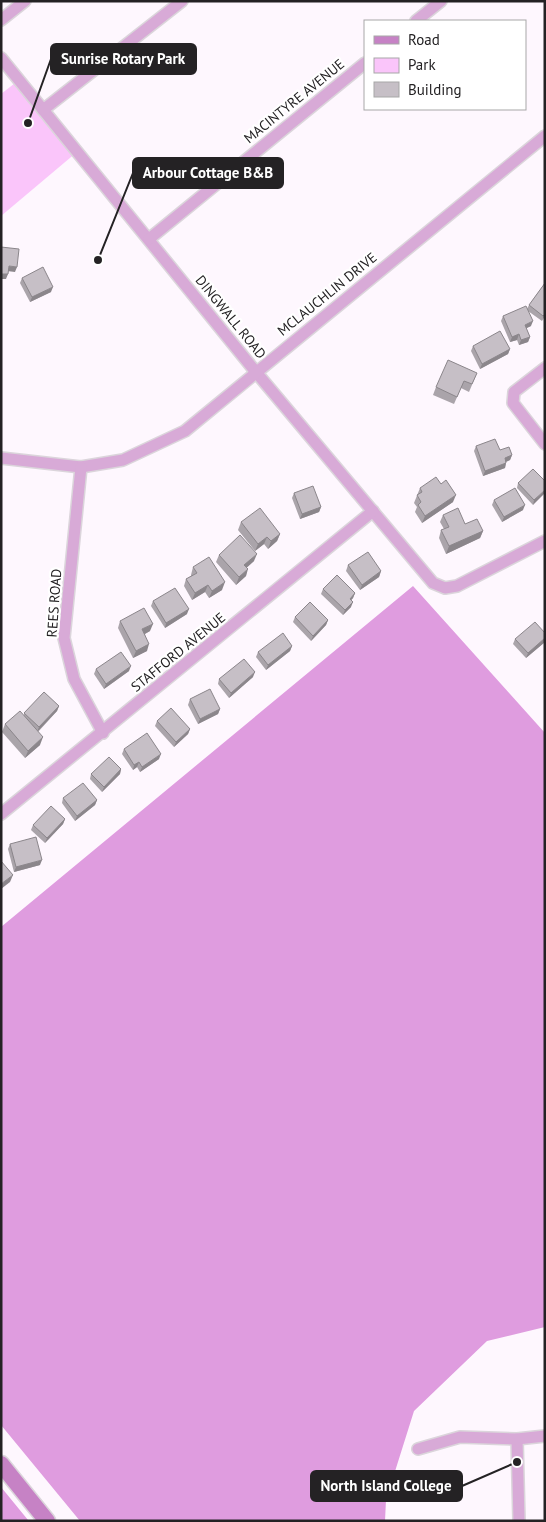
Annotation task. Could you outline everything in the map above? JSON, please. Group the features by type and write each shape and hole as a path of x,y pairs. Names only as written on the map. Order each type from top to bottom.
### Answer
{"main road":[{"path":"1,1464 47,1521"}],"street":[{"path":"1,20 26,1"},
{"path":"43,110 182,1"},
{"path":"417,20 441,1"},
{"name":"DINGWALL ROAD","path":"1,58 255,371 433,583 445,588 457,586 545,541"},
{"name":"MACINTYRE AVENUE","path":"149,239 364,64"},
{"name":"MCLAUCHLIN DRIVE","path":"1,458 81,467 123,460 185,431 255,371 545,136"},
{"path":"545,368 514,392 513,403 545,444"},
{"name":"REES ROAD","path":"81,467 64,638 74,679 103,733"},
{"name":"STAFFORD AVENUE","path":"1,814 103,733 373,510"},
{"path":"418,1449 460,1437 517,1439 545,1436"},
{"path":"517,1439 519,1521"}],"green space":[{"path":"19,80 77,152 1,216 1,94"}],"shaded area":[{"path":"413,586 545,733 545,1327 487,1341 414,1411 386,1500 385,1521 80,1521 1,1425 1,927"},
{"path":"1,1487 28,1520 29,1521 1,1521"}],"building":[{"path":"1,247 19,249 17,267 9,266 8,274 1,274"},
{"path":"43,267 53,287 32,297 22,278"},
{"path":"545,283 545,314 543,316 529,305"},
{"path":"526,306 533,321 525,325 530,337 521,340 519,334 512,337 503,316"},
{"path":"500,331 510,349 482,364 473,346"},
{"path":"448,360 477,373 472,384 464,381 457,397 436,387"},
{"path":"495,439 500,450 509,447 512,455 505,458 506,463 485,471 476,446"},
{"path":"533,469 545,481 545,490 534,500 518,483"},
{"path":"436,477 441,484 446,480 456,495 425,516 418,505 421,502 417,495 422,492 420,488"},
{"path":"313,486 321,507 302,514 294,493"},
{"path":"515,488 525,505 504,517 494,500"},
{"path":"260,508 280,534 271,541 267,537 258,544 241,522"},
{"path":"458,508 465,524 477,519 483,531 449,546 441,530 449,527 443,515"},
{"path":"240,535 257,554 244,565 248,569 239,577 219,555"},
{"path":"368,552 381,571 362,585 348,565"},
{"path":"209,557 225,582 212,591 208,585 195,593 186,579 197,573 193,567"},
{"path":"337,575 355,593 350,599 353,602 345,610 323,589"},
{"path":"175,588 189,609 166,623 153,601"},
{"path":"310,602 328,620 313,636 295,617"},
{"path":"144,608 153,624 142,629 149,644 136,651 120,621"},
{"path":"535,622 545,633 545,638 528,653 515,639"},
{"path":"283,633 292,646 268,665 258,652"},
{"path":"121,652 131,666 106,684 96,669"},
{"path":"244,659 255,672 231,693 219,679"},
{"path":"210,689 220,709 200,719 190,699"},
{"path":"44,692 59,706 39,727 24,713"},
{"path":"171,708 190,729 176,742 157,721"},
{"path":"20,711 43,737 28,751 5,724"},
{"path":"147,733 161,754 142,767 139,762 134,765 124,749"},
{"path":"109,757 121,769 104,787 91,774"},
{"path":"83,783 97,800 77,816 63,798"},
{"path":"51,806 65,819 47,838 33,825"},
{"path":"36,837 42,860 16,867 10,844"},
{"path":"1,861 13,875 1,884"}],"place":[{"name":"Sunrise Rotary Park","path":"28,123"},
{"name":"Arbour Cottage B&B","path":"98,260"},
{"name":"North Island College","path":"517,1462"}]}
